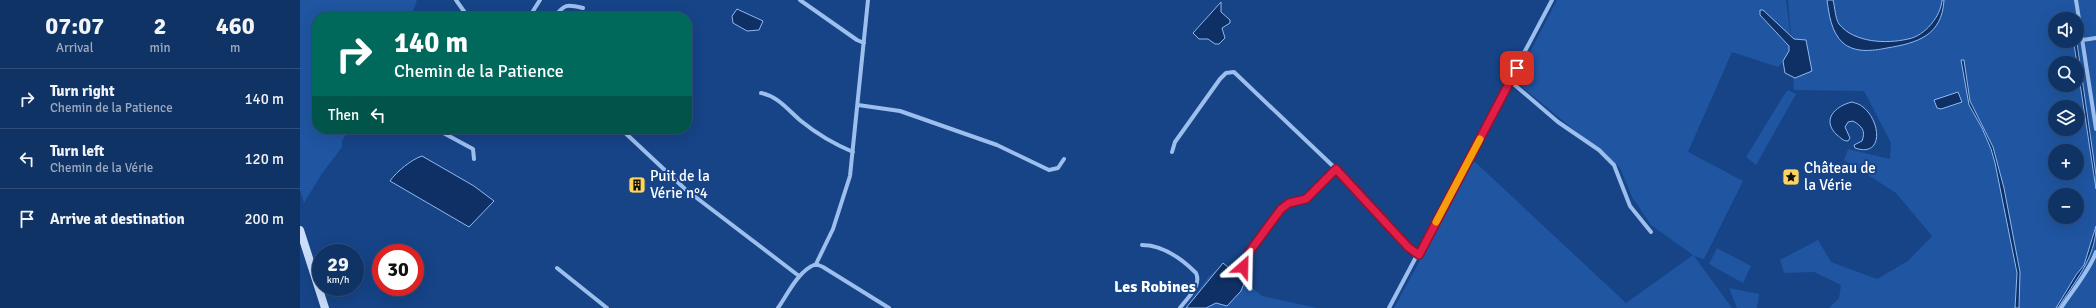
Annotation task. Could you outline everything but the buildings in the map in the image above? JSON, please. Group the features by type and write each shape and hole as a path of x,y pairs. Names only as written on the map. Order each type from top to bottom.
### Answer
{"main road":[{"path":"300,230 325,308"}],"street":[{"path":"456,0 464,12"},
{"path":"534,12 540,0"},
{"path":"800,0 857,40 864,43"},
{"path":"778,308 799,276 808,267 816,264 833,229 844,200 853,152 868,0"},
{"path":"1389,308 1419,255 1552,0"},
{"path":"2076,0 2078,12"},
{"path":"558,12 562,7 568,5 582,8"},
{"path":"2084,40 2096,38"},
{"path":"2084,47 2096,129"},
{"path":"1172,152 1175,142 1220,79 1230,72 1237,74 1336,169 1408,247 1419,255"},
{"path":"1510,81 1558,122 1599,150 1614,165 1630,206 1651,232"},
{"path":"761,94 771,95 801,121 832,143 853,152"},
{"path":"858,105 900,111 946,126 997,145 1049,170 1058,168 1064,158"},
{"path":"445,134 473,149 474,159"},
{"path":"626,134 685,189 799,276"},
{"path":"1243,267 1250,251 1281,209 1289,203 1306,199 1336,169"},
{"path":"1142,245 1155,246 1163,249 1196,273 1198,282 1180,308"},
{"path":"2061,308 2083,273 2094,264 2096,252"},
{"path":"816,264 889,308"},
{"path":"558,268 607,308"}],"shaded area":[{"path":"300,0 417,0 413,12 312,12 312,134 346,134 342,141 342,147 321,175 304,203 300,190"},
{"path":"1557,0 1786,0 1792,46 1788,0 2096,0 2096,308 1829,308 1839,298 1841,285 1814,272 1784,273 1780,260 1818,240 1831,262 1877,279 1908,261 1932,236 1896,193 1844,160 1848,149 1890,159 1891,143 1864,91 1794,90 1792,53 1778,67 1732,52 1688,152 1743,181 1704,259 1694,256 1732,308 1394,308 1474,161 1626,303 1693,255 1651,225 1632,197 1620,168 1515,81"},
{"path":"1827,0 1833,0 1839,24 1853,35 1871,40 1900,41 1914,37 1926,30 1935,19 1939,12 1942,0 1944,0 1942,12 1938,22 1933,30 1926,36 1898,46 1875,50 1858,50 1848,46 1839,39 1831,23"},
{"path":"1221,2 1221,12 1230,20 1230,23 1222,28 1225,38 1219,44 1215,44 1208,39 1199,39 1193,33"},
{"path":"737,9 763,21 759,30 747,31 733,23 732,16"},
{"path":"1760,10 1763,10 1794,39 1806,40 1812,71 1795,78 1785,73 1783,61 1789,51 1789,46 1760,15"},
{"path":"2075,48 2078,48 2079,56 2076,56"},
{"path":"1961,60 1964,60 1970,101 1993,147 2004,188 2020,272 2019,308 2015,308 2017,273 1995,163 1982,128 1969,105"},
{"path":"1788,90 1796,94 1756,165 1746,157"},
{"path":"1958,92 1962,102 1941,109 1937,108 1934,100"},
{"path":"2081,92 2084,92 2096,175 2096,189 2084,110 2084,100 2082,100"},
{"path":"1852,102 1863,107 1869,113 1873,121 1877,136 1875,143 1871,148 1864,150 1855,148 1854,145 1862,141 1864,134 1861,127 1853,121 1848,122 1845,127 1850,138 1848,141 1842,139 1832,129 1830,119 1832,114 1840,107"},
{"path":"422,156 474,186 494,201 469,227 390,181 404,166"},
{"path":"2096,226 2095,238 2088,259 2077,279 2058,308 2056,308 2076,275 2084,265"},
{"path":"1717,248 1751,266 1743,283 1709,264"},
{"path":"1223,263 1245,281 1241,291 1227,306 1216,303 1206,308 1186,308"},
{"path":"1223,265 1262,296 1317,308 1185,308 1209,276"},
{"path":"1729,288 1759,294 1757,308 1737,308"}],"slow traffic":[{"path":"1436,222 1480,139"}],"place":[{"name":"Château de la Vérie","path":"1791,177"},
{"name":"Puit de la Vérie n°4","path":"637,185"}],"district":[{"name":"Les Robines","path":"1155,286"}],"route":[{"path":"1243,267 1250,251 1281,209 1289,203 1306,199 1336,169 1361,193 1408,247 1419,255 1517,68"}]}
